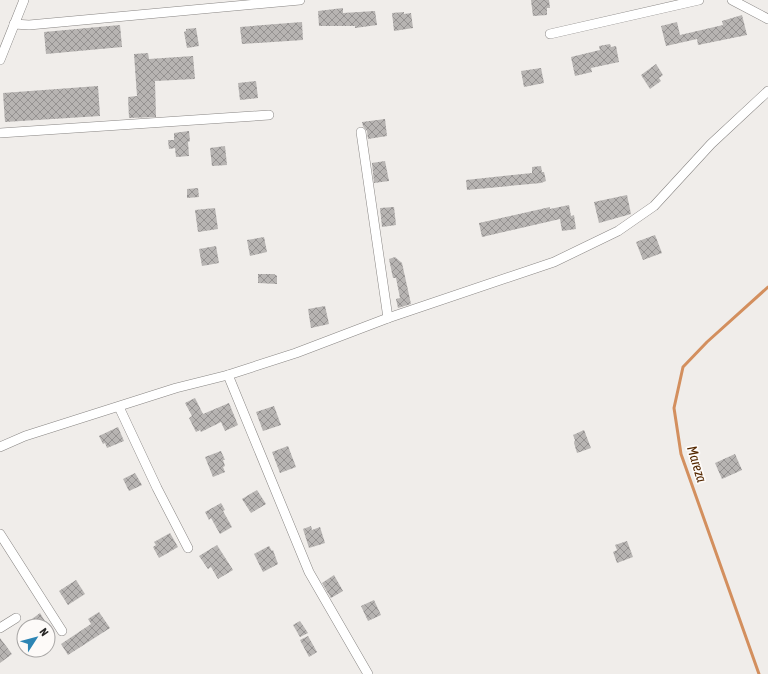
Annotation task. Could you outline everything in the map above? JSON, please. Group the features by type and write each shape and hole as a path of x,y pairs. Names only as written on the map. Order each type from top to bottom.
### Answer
{"street":[{"path":"0,60 24,0"},
{"path":"14,24 29,25 300,0"},
{"path":"550,34 699,0"},
{"path":"732,0 768,19"},
{"path":"0,447 25,436 176,388 228,375 296,353 388,318 554,262 618,231 661,199 711,144 768,91"},
{"path":"0,132 269,115"},
{"path":"361,132 388,318"},
{"path":"228,375 309,572 368,674"},
{"path":"119,407 157,488 188,548"},
{"path":"0,534 62,630"},
{"path":"0,628 16,618"}],"building":[{"path":"531,0 549,0 550,8 547,8 547,15 533,16"},
{"path":"343,8 343,13 375,11 377,25 355,28 355,26 319,26 318,11"},
{"path":"404,12 404,14 411,13 413,28 394,31 392,13"},
{"path":"742,15 747,35 698,45 697,39 666,46 661,26 677,22 680,35 723,25 722,21"},
{"path":"302,22 303,40 242,44 240,27"},
{"path":"120,25 122,47 46,54 44,32"},
{"path":"196,28 199,46 187,48 184,32 186,29"},
{"path":"610,44 611,47 616,46 619,62 591,68 592,72 575,76 571,57 600,50 599,46"},
{"path":"148,53 149,59 193,56 195,79 155,81 156,117 129,118 128,97 137,96 134,54"},
{"path":"656,64 663,75 659,78 661,81 650,89 641,75"},
{"path":"541,68 544,83 524,87 521,71"},
{"path":"256,81 258,98 240,100 238,83"},
{"path":"98,86 100,116 5,122 3,93"},
{"path":"385,119 387,136 368,139 367,131 362,122"},
{"path":"189,131 189,156 176,157 175,148 169,149 168,140 174,140 174,133"},
{"path":"225,146 227,165 212,166 210,148"},
{"path":"385,161 389,181 374,183 372,163"},
{"path":"541,166 546,181 541,183 467,190 466,180 532,173 532,167"},
{"path":"198,188 199,197 187,198 187,189"},
{"path":"627,195 631,214 599,223 594,202"},
{"path":"569,205 571,216 574,215 576,229 562,231 560,219 482,237 479,223 550,207 550,209"},
{"path":"394,207 396,225 382,227 380,208"},
{"path":"215,208 218,229 198,232 195,210"},
{"path":"655,235 662,253 643,260 636,242"},
{"path":"264,237 267,252 250,256 247,240"},
{"path":"216,246 219,263 202,266 199,249"},
{"path":"395,257 402,263 411,304 398,308 396,299 400,298 396,278 393,278 389,259"},
{"path":"258,274 274,274 277,276 277,284 258,283"},
{"path":"325,306 329,324 311,328 308,309"},
{"path":"195,398 203,414 229,403 238,425 225,431 221,422 201,432 200,430 196,432 189,418 192,416 185,403"},
{"path":"274,406 281,425 263,431 256,412"},
{"path":"118,427 124,441 107,448 99,436"},
{"path":"584,430 591,448 577,453 573,435"},
{"path":"288,446 296,467 280,473 272,452"},
{"path":"221,451 225,460 223,460 225,466 223,467 225,472 213,477 205,457"},
{"path":"735,454 742,470 722,479 715,463"},
{"path":"135,473 142,485 129,491 123,479"},
{"path":"257,490 266,504 251,513 242,499"},
{"path":"221,503 225,510 223,511 232,527 220,534 211,518 209,520 205,512"},
{"path":"311,526 312,530 320,527 325,543 309,548 303,529"},
{"path":"170,533 178,547 159,558 153,547 156,545 154,542"},
{"path":"627,541 633,557 617,563 613,552 617,550 615,545"},
{"path":"217,545 233,570 218,579 211,567 208,569 199,556"},
{"path":"269,546 272,551 273,550 278,564 263,572 254,554"},
{"path":"334,575 343,591 331,598 322,583"},
{"path":"76,580 85,594 68,605 59,591"},
{"path":"374,600 381,615 368,621 361,606"},
{"path":"99,612 110,628 68,655 61,644 91,624 88,619"},
{"path":"40,613 43,618 33,618"},
{"path":"300,621 308,633 300,637 293,625"},
{"path":"308,636 317,652 309,657 300,640"},
{"path":"0,638 12,654 0,663"}],"waterway":[{"name":"Mareza","path":"759,674 681,454 674,408 683,367 707,342 768,287"}]}
